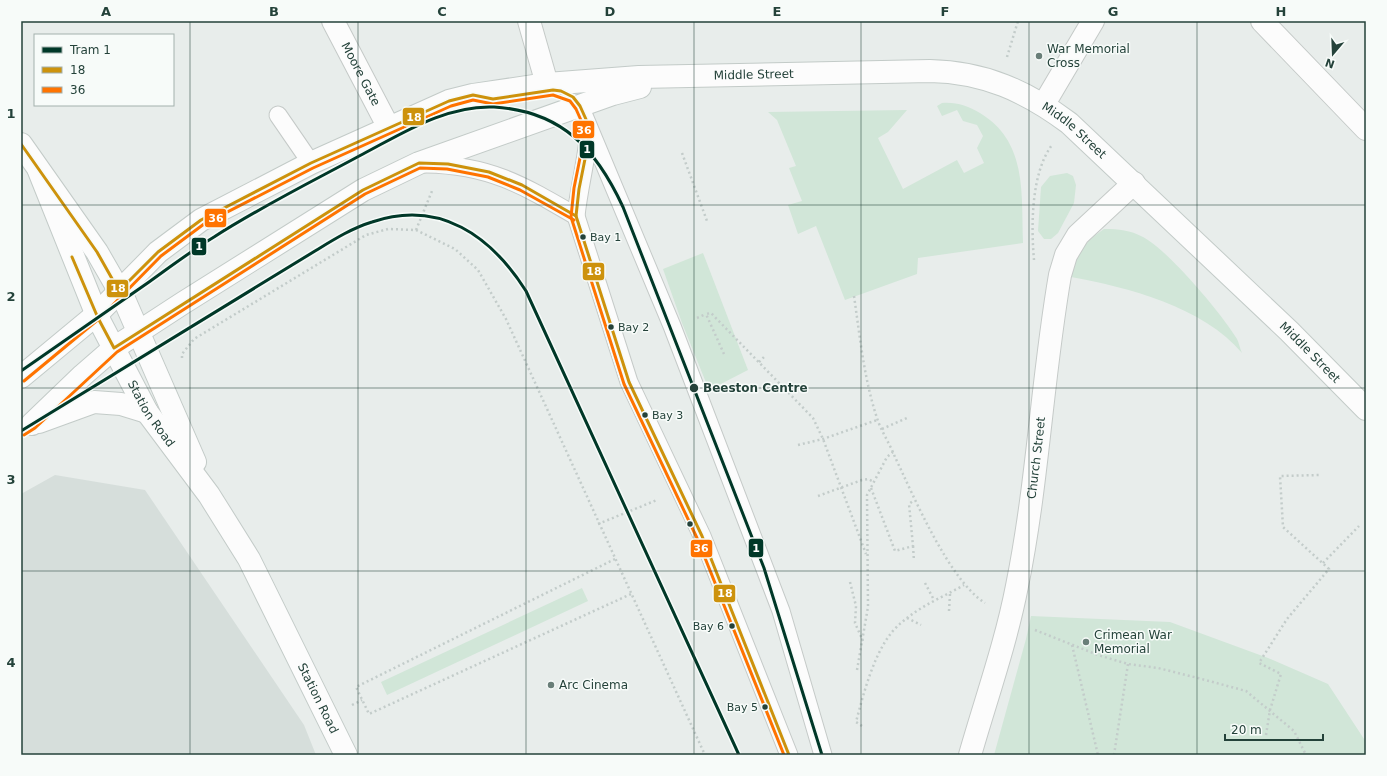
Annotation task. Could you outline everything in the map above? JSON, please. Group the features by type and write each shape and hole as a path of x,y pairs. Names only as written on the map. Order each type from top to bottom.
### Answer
{"main road":[{"name":"Moore Gate","path":"333,21 389,128"},
{"path":"529,21 547,84"},
{"path":"1044,104 1093,21"},
{"path":"1262,21 1366,129"},
{"name":"Middle Street","path":"21,377 97,314 158,252 200,220 311,163 449,101 473,95 547,84 639,77 930,71 965,73 999,83 1044,104 1069,123 1134,183 1289,332 1366,409"},
{"name":"Middle Street","path":"26,427 114,348 363,190 419,163 614,94 686,76"},
{"path":"473,95 493,99 536,91 561,91 573,97 580,106"},
{"name":"Station Road","path":"21,144 97,252 119,291 140,332 209,495"},
{"name":"Station Road","path":"39,171 97,314 147,412 209,495 249,559 346,755"},
{"name":"Church Street","path":"970,755 1010,618 1033,491 1056,296 1066,255 1078,235 1134,183"},
{"name":"Middle Street","path":"26,427 94,402 121,404 147,412"}],"lane":[{"path":"580,106 670,319 782,611 823,755"},
{"path":"278,115 311,163"},
{"path":"589,126 588,144 579,189 576,216 629,382 702,536 789,755"},
{"path":"419,163 448,164 489,172 522,185 576,216"}],"path":[{"path":"999,83 1018,21"},
{"path":"1056,296 1034,262 1032,241 1034,214 1036,188 1044,156 1069,123"},
{"path":"682,153 707,221"},
{"path":"166,394 182,381 180,364 182,354 194,339 366,235 388,229 416,230 455,249 478,270 506,319 705,755"},
{"path":"854,296 864,366 877,420 914,500 964,585 978,598 1010,618 1098,655 1128,664 1158,668 1246,691 1294,731 1306,755"},
{"path":"724,354 706,314 711,313 813,418 823,439 866,554"},
{"path":"759,362 766,355"},
{"path":"882,429 908,418"},
{"path":"798,445 823,439 877,420"},
{"path":"857,670 868,608 866,503 871,488 887,457 893,452"},
{"path":"1266,735 1270,710 1281,674 1259,663 1287,619 1329,569 1283,527 1280,476 1319,475"},
{"path":"818,496 862,480 868,479 874,482"},
{"path":"871,488 895,551 913,546"},
{"path":"914,500 909,504 914,561"},
{"path":"1323,563 1359,526"},
{"path":"615,559 356,687 369,714 631,594"},
{"path":"850,582 856,606 855,623 862,642"},
{"path":"925,583 934,600"},
{"path":"862,726 856,722 870,672 886,642 900,624 907,618 934,600 964,585"},
{"path":"949,611 950,593"},
{"path":"907,618 921,625"},
{"path":"1072,645 1098,755"},
{"path":"1114,755 1128,664"}],"shaded area":[{"path":"55,475 145,490 304,725 316,755 21,755 21,494"}],"green space":[{"path":"942,103 967,106 980,113 996,125 1007,139 1019,170 1023,243 918,258 917,274 845,300 816,226 798,234 788,205 802,201 789,168 796,166 777,120 768,112 907,110 888,132 878,138 903,189 957,160 964,173 984,163 977,148 983,136 977,125 963,121 957,110 942,116 937,106"},
{"path":"1067,173 1073,176 1076,185 1074,203 1058,233 1051,239 1044,239 1038,231 1041,187 1050,176"},
{"path":"1104,229 1124,230 1134,233 1154,244 1180,268 1220,314 1237,339 1242,353 1226,337 1207,323 1186,311 1140,293 1071,277 1082,249 1091,239"},
{"path":"703,253 748,370 709,390 682,323 663,269"},
{"path":"582,588 588,601 387,695 381,682"},
{"path":"1031,616 1170,622 1268,658 1328,684 1366,742 1366,755 994,755"}],"tram line":[{"name":"1","path":"21,371 205,242 250,215 409,129 442,115 476,108 494,107 518,110 539,116 558,125 574,137 601,167 623,207 764,568 822,755"},
{"name":"1","path":"21,431 322,247 357,228 372,222 397,216 420,215 441,219 461,227 480,239 497,254 512,271 526,291 739,755"}],"transit line":[{"name":"18","path":"21,144 97,252 119,291 158,252 201,220 311,163 449,101 473,95 493,99 553,90 561,91 573,97 580,106 589,126 588,144 579,189 576,216 629,382 702,536 789,755"},
{"name":"36","path":"24,381 100,318 161,256 204,224 313,168 451,106 473,100 493,104 553,95 570,101 576,109 584,127 583,143 574,188 571,217 624,384 697,538 784,755"},
{"name":"18","path":"72,257 98,318 114,348 363,190 419,163 448,164 489,172 522,185 576,216"},
{"name":"36","path":"24,435 35,428 117,352 365,194 420,168 447,169 488,177 520,190 574,220"}],"place":[{"name":"War Memorial Cross","path":"1039,56"},
{"name":"Bay 1","path":"583,237"},
{"name":"Bay 2","path":"611,327"},
{"name":"Beeston Centre","path":"694,388"},
{"name":"Bay 3","path":"645,415"},
{"name":"Bay 6","path":"732,626"},
{"name":"Crimean War Memorial","path":"1086,642"},
{"name":"Arc Cinema","path":"551,685"},
{"name":"Bay 5","path":"765,707"}]}
